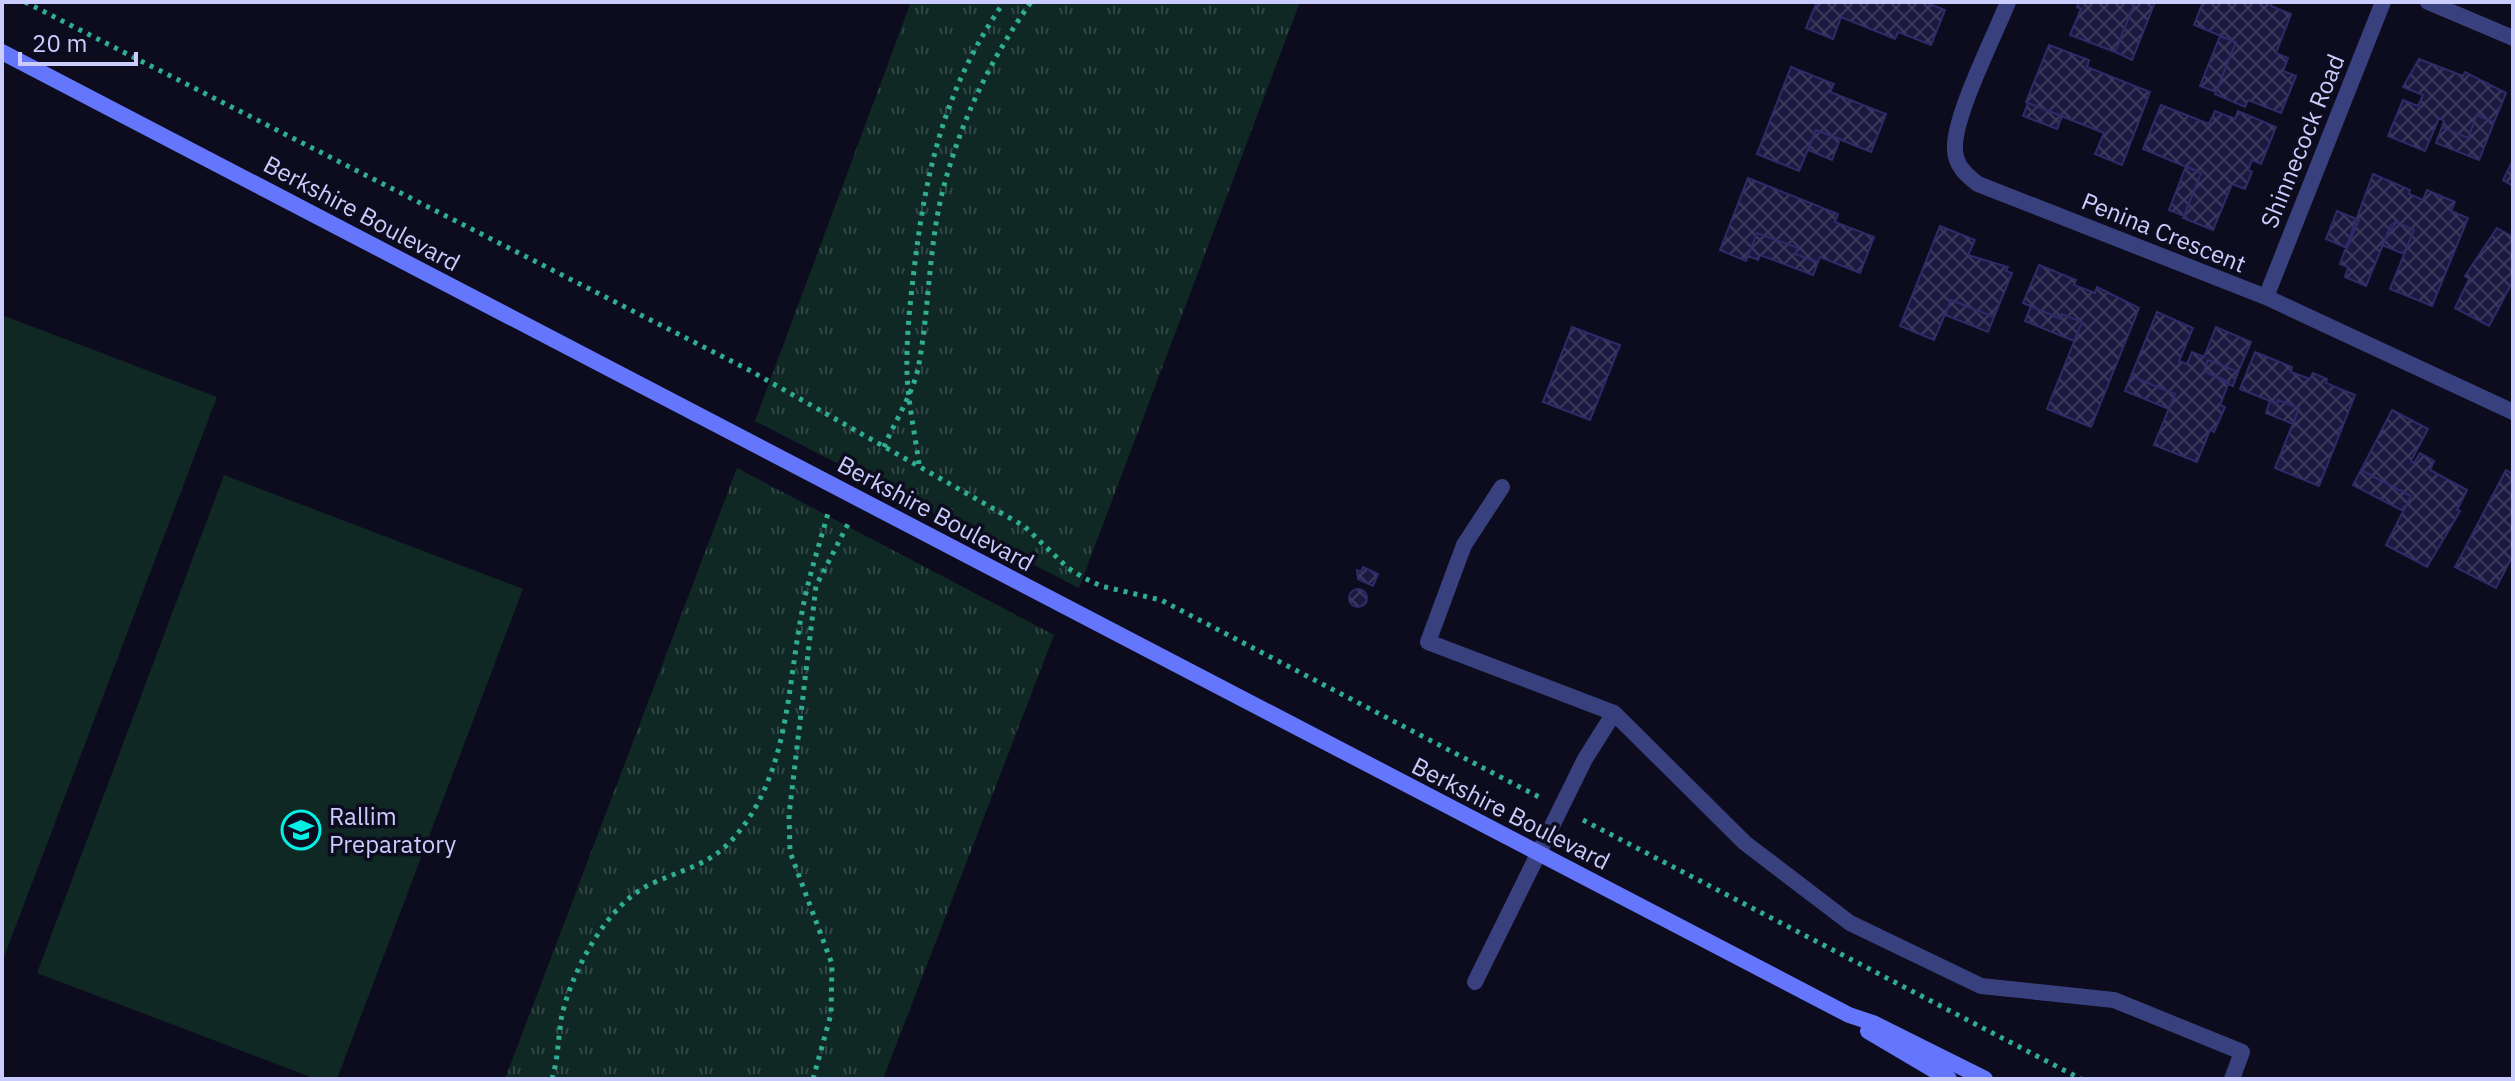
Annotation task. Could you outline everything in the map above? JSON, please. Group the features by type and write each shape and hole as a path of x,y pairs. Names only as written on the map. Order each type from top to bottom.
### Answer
{"street":[{"name":"Penina Crescent","path":"2008,2 1956,131 1954,148 1966,175 1978,184 2266,297 2513,412"},
{"name":"Shinnecock Road","path":"2266,297 2383,2"},
{"path":"2428,2 2513,38"},
{"name":"Berkshire Boulevard","path":"2,52 1539,855 1849,1015 1873,1023 1985,1079"},
{"path":"1502,487 1464,545 1428,642 1614,713 1745,843 1850,923 1981,986 2114,1000 2228,1046 2242,1052 2232,1079"},
{"path":"1475,982 1560,809 1614,713"},
{"name":"Berkshire Boulevard","path":"1849,1015 1867,1030 1949,1079"}],"path":[{"path":"25,2 749,370 1024,526 1068,568 1084,578 1101,586 1161,600 2081,1079"},
{"path":"919,465 909,390 908,321 923,189 944,119 982,34 1004,2"},
{"path":"884,447 917,371 927,276 944,184 968,113 987,72 1031,2"},
{"path":"552,1079 571,982 598,933 626,903 650,884 713,859 747,821 774,761 788,710 801,613 828,513"},
{"path":"813,1079 831,1014 832,964 790,852 789,815 816,586 849,524"}],"green space":[{"path":"911,2 1300,2 1079,588 755,421"},
{"path":"2,315 217,397 2,962"},
{"path":"737,468 1054,635 883,1079 505,1079"},
{"path":"224,475 523,589 337,1079 316,1079 37,973"}],"building":[{"path":"1817,2 1925,2 1945,10 1931,45 1898,32 1895,39 1841,17 1833,39 1806,28"},
{"path":"2079,2 2135,2 2115,52 2070,35 2081,9 2077,7"},
{"path":"2135,2 2155,2 2132,60 2115,52"},
{"path":"2203,2 2272,2 2271,6 2291,14 2276,53 2288,58 2283,71 2296,76 2281,113 2248,100 2245,107 2215,94 2236,42 2194,25"},
{"path":"2220,36 2236,42 2216,92 2200,86"},
{"path":"2049,45 2089,60 2087,67 2150,92 2122,165 2095,154 2104,133 2026,102"},
{"path":"2419,59 2463,76 2465,72 2506,93 2494,122 2477,115 2468,138 2442,127 2444,121 2439,118 2425,151 2388,136 2403,100 2418,106 2423,95 2403,87"},
{"path":"1791,67 1834,84 1830,92 1886,114 1871,152 1816,130 1799,171 1757,154"},
{"path":"2028,103 2062,116 2057,129 2023,116"},
{"path":"2161,105 2209,124 2215,111 2235,119 2238,111 2276,127 2261,164 2252,160 2248,170 2252,172 2245,189 2232,184 2213,230 2183,218 2201,173 2143,149"},
{"path":"2477,115 2494,122 2479,160 2436,143 2442,127 2468,138"},
{"path":"1816,130 1840,139 1832,160 1808,150"},
{"path":"2513,160 2513,186 2503,180"},
{"path":"2186,166 2201,173 2184,216 2169,210"},
{"path":"2373,174 2410,190 2409,194 2423,200 2427,190 2455,202 2451,211 2468,218 2432,306 2390,289 2414,230 2396,222 2391,225 2366,286 2345,277 2348,267 2340,264"},
{"path":"1748,178 1838,214 1835,222 1874,237 1860,273 1820,257 1818,262 1795,254 1798,248 1757,233 1746,261 1720,250"},
{"path":"2337,211 2359,220 2347,248 2326,239"},
{"path":"2396,222 2414,230 2404,254 2382,245"},
{"path":"1940,226 1975,240 1968,255 2008,267 2006,271 2012,273 1994,317 1951,300 1934,340 1900,326"},
{"path":"2497,228 2513,237 2513,281 2489,326 2455,308 2469,279 2465,276"},
{"path":"1757,233 1798,248 1795,254 1818,262 1813,275 1760,255 1758,260 1748,256"},
{"path":"2039,265 2076,280 2074,285 2095,293 2097,287 2139,308 2091,427 2047,409 2082,322 2062,314 2061,319 2023,303"},
{"path":"1951,300 1994,317 1988,332 1945,315"},
{"path":"2031,306 2061,319 2062,314 2082,322 2074,341 2025,321"},
{"path":"2157,312 2193,328 2179,361 2187,364 2192,352 2204,357 2216,327 2251,342 2238,372 2208,360 2204,371 2229,382 2220,405 2225,407 2214,432 2210,430 2197,462 2154,445 2175,394 2131,376"},
{"path":"1572,327 1620,345 1590,420 1543,402"},
{"path":"2255,352 2292,367 2291,372 2310,379 2313,373 2327,379 2326,383 2355,395 2319,486 2275,468 2299,408 2278,400 2277,404 2240,389"},
{"path":"2208,360 2238,372 2233,386 2204,371"},
{"path":"2131,376 2175,394 2169,409 2125,391"},
{"path":"2278,400 2299,408 2293,424 2266,413 2270,401 2277,404"},
{"path":"2392,410 2428,429 2411,461 2414,463 2420,453 2434,461 2430,470 2467,490 2457,510 2460,511 2427,567 2386,545 2411,496 2361,470"},
{"path":"2361,470 2411,496 2403,511 2353,485"},
{"path":"2506,470 2513,474 2513,555 2496,588 2455,567"},
{"path":"1363,567 1378,574 1373,586 1358,579 1357,570 1361,572"},
{"path":"1358,589 1367,598 1358,607 1349,598"}],"place":[{"name":"Rallim Preparatory","path":"301,830"}]}
